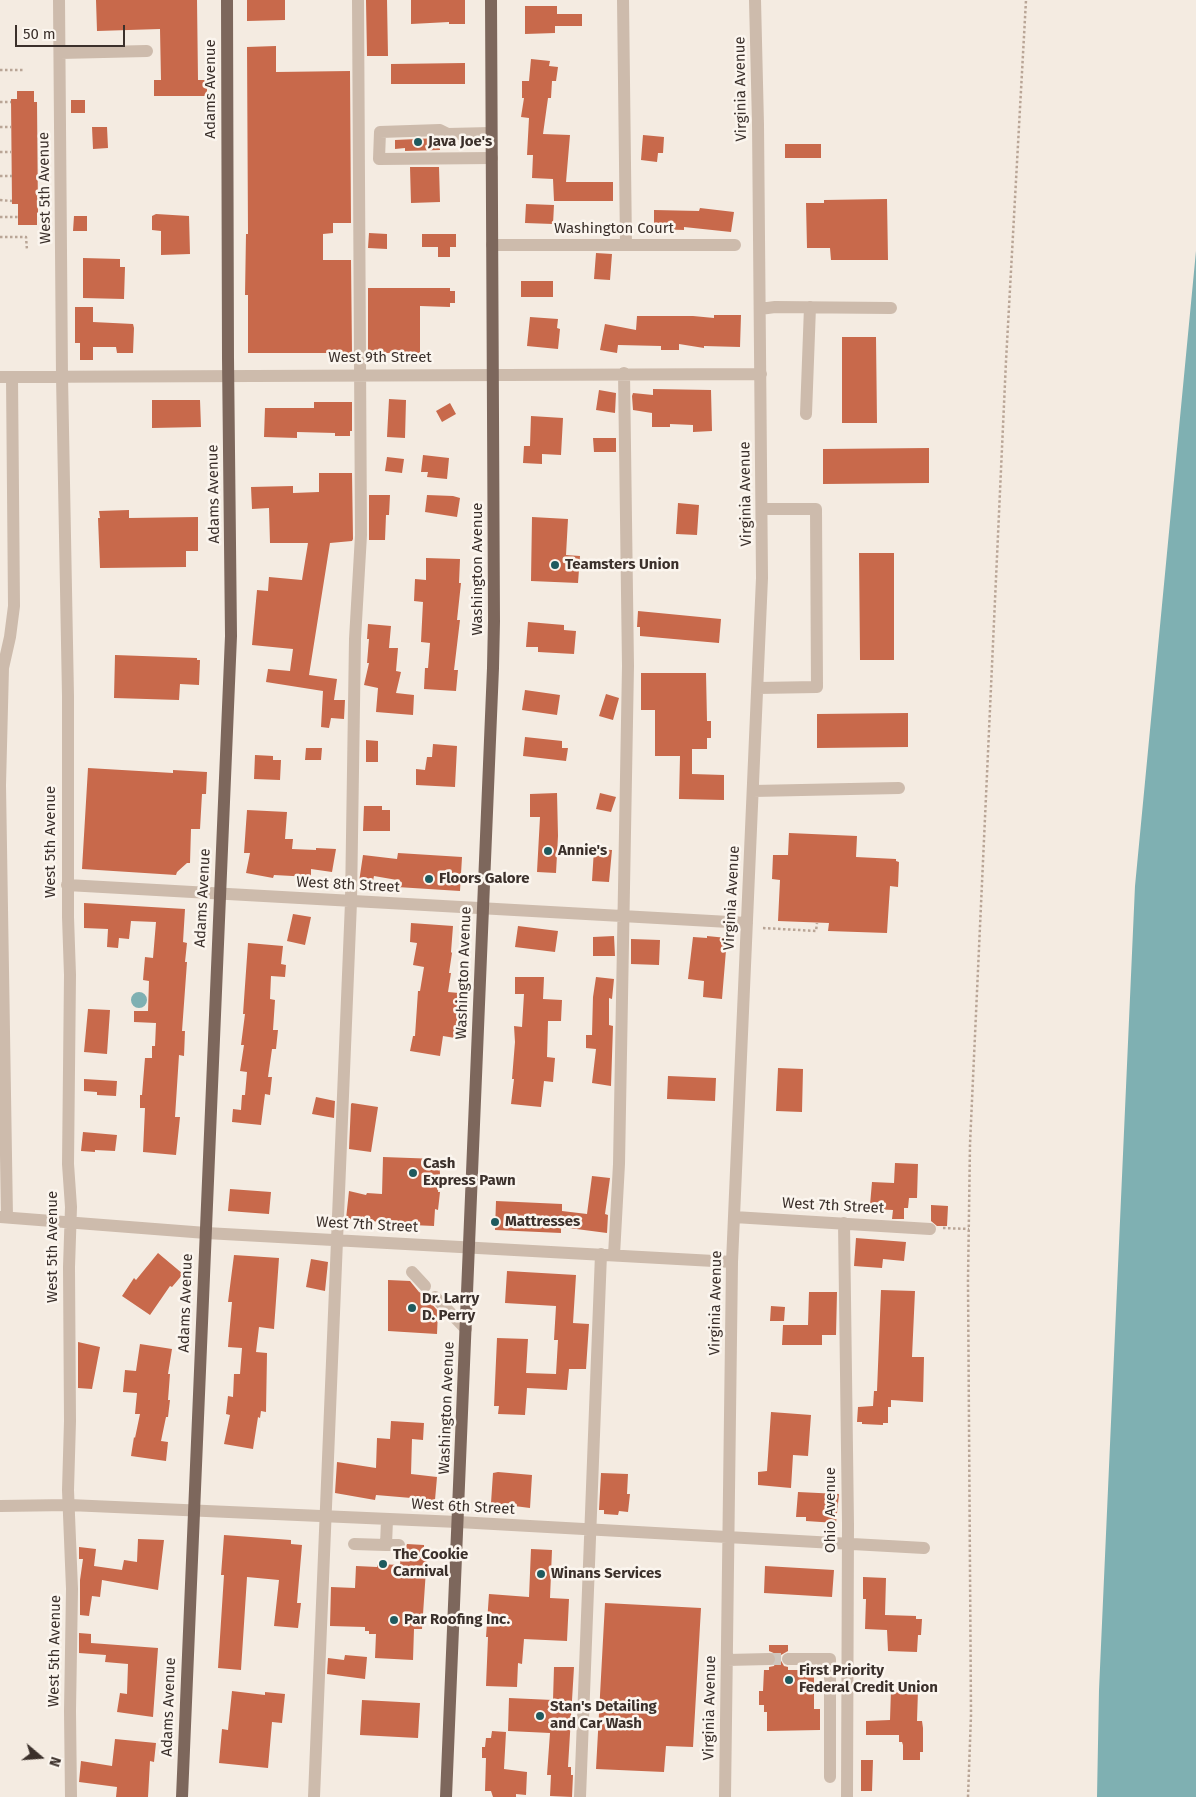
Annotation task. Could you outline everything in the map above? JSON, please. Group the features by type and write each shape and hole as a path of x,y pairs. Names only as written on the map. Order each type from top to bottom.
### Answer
{"main road":[{"name":"Adams Avenue","path":"182,1797 231,636 227,0"},
{"name":"Washington Avenue","path":"446,1797 494,630 490,0"}],"street":[{"name":"West 5th Avenue","path":"59,0 62,376 68,696 67,885 70,1024 68,1164 71,1206 69,1267 69,1505 72,1589 71,1797"},
{"path":"314,1797 351,902 355,639 361,535 358,0"},
{"path":"623,0 626,245"},
{"name":"Virginia Avenue","path":"725,1797 732,1262 762,578 755,0"},
{"path":"60,53 147,51"},
{"path":"491,134 448,134 440,130 380,132 379,159 492,158"},
{"name":"Washington Court","path":"492,246 735,245"},
{"path":"760,309 776,307 891,308"},
{"path":"806,414 810,307"},
{"path":"580,1797 590,1529 608,1254 619,1164 628,666 624,373"},
{"name":"West 9th Street","path":"3,377 624,373 761,374"},
{"path":"3,377 14,606 3,668 0,786 4,1217"},
{"path":"758,688 817,687 816,509 762,510"},
{"path":"753,791 899,788"},
{"name":"West 8th Street","path":"67,885 747,924"},
{"name":"West 7th Street","path":"4,1217 206,1233 732,1262"},
{"name":"West 7th Street","path":"734,1217 935,1228"},
{"name":"Ohio Avenue","path":"844,1224 847,1797"},
{"path":"412,1272 425,1286"},
{"path":"435,1297 466,1329"},
{"name":"West 6th Street","path":"0,1506 69,1505 458,1522 924,1548"},
{"path":"386,1545 387,1520"},
{"path":"354,1544 399,1545"},
{"path":"727,1660 769,1659"},
{"path":"788,1659 830,1659 830,1778"}],"path":[{"path":"968,1797 971,1715 970,1144 996,582 1026,0"},
{"path":"0,70 24,70"},
{"path":"0,102 11,102"},
{"path":"0,127 11,127"},
{"path":"0,152 12,152"},
{"path":"0,176 12,176"},
{"path":"0,200 12,200"},
{"path":"0,217 18,217"},
{"path":"0,237 26,237 27,250"},
{"path":"763,928 816,931 817,923"},
{"path":"935,1228 969,1229"}],"water":[{"path":"1196,251 1196,1797 1097,1797 1099,1690 1135,886"},
{"path":"136,992 142,992 147,997 145,1006 136,1008 131,1003 131,997"}],"building":[{"path":"96,0 197,0 198,80 207,80 207,96 154,96 154,80 161,80 160,29 97,31"},
{"path":"247,0 285,0 285,20 247,21"},
{"path":"366,0 387,0 388,56 367,56"},
{"path":"411,0 465,0 465,24 449,24 449,22 411,24"},
{"path":"525,6 557,6 557,14 582,14 582,26 555,26 555,33 525,34"},
{"path":"276,46 276,72 350,71 351,223 333,223 333,233 323,234 323,260 351,260 352,353 248,353 248,295 245,295 246,234 248,234 247,47"},
{"path":"531,59 550,61 549,66 558,67 556,81 552,81 551,98 548,98 543,134 570,135 566,182 613,182 613,201 554,201 553,179 532,178 533,155 527,155 529,118 521,117 524,98 522,98 522,81 529,81"},
{"path":"465,63 465,84 391,84 391,64"},
{"path":"17,91 34,91 34,102 37,102 37,225 18,225 18,204 12,204 11,99 17,99"},
{"path":"71,100 85,100 85,113 71,113"},
{"path":"92,127 107,127 108,148 93,149"},
{"path":"643,135 664,137 663,153 658,153 657,162 641,160"},
{"name":"Java Joe's","path":"440,139 440,150 405,151 405,148 395,149 395,140"},
{"path":"785,144 821,144 821,158 785,158"},
{"path":"410,167 439,167 440,202 411,203"},
{"path":"887,199 888,260 831,260 830,248 807,248 806,203 824,203 824,200"},
{"path":"526,204 554,205 553,224 525,223"},
{"path":"700,208 734,212 731,232 684,227 684,230 654,229 654,210 699,211"},
{"path":"156,214 189,216 190,254 161,255 161,231 152,230 152,216"},
{"path":"74,216 87,216 87,231 73,231"},
{"path":"369,233 387,234 387,249 368,248"},
{"path":"422,234 456,234 456,247 450,247 450,257 438,257 438,247 422,247"},
{"path":"596,253 612,254 610,280 594,279"},
{"path":"83,258 120,259 120,267 125,267 124,299 83,298"},
{"path":"521,281 553,281 553,297 521,297"},
{"path":"368,288 450,288 450,291 455,291 455,303 450,303 450,307 420,306 420,353 368,353"},
{"path":"75,307 93,307 93,322 133,324 133,353 117,353 116,347 93,347 93,360 80,360 80,343 75,343"},
{"path":"714,315 741,315 740,347 704,346 704,348 679,344 679,350 661,350 661,346 618,345 617,353 600,350 605,324 636,330 637,316 714,318"},
{"path":"530,317 558,319 557,328 560,329 558,349 527,346"},
{"path":"842,337 876,337 877,423 842,423"},
{"path":"653,389 711,390 712,431 693,432 693,425 670,424 670,427 652,427 652,413 633,410 632,396 633,393 653,395"},
{"path":"599,390 616,393 615,413 596,410"},
{"path":"389,399 406,400 405,438 387,437"},
{"path":"152,400 200,400 201,427 152,428"},
{"path":"314,402 352,402 352,431 350,431 350,436 335,436 335,433 297,432 297,438 264,437 265,408 314,408"},
{"path":"450,403 456,414 442,422 436,411"},
{"path":"531,416 563,418 561,455 542,454 542,464 523,463 524,446 530,446"},
{"path":"593,438 616,438 616,452 594,452"},
{"path":"929,448 929,483 823,484 823,449"},
{"path":"423,455 449,458 447,479 427,477 428,472 421,472"},
{"path":"387,457 404,459 402,473 385,471"},
{"path":"319,473 352,473 353,539 352,541 330,543 309,675 337,679 334,700 345,700 344,719 331,718 329,728 321,727 323,691 266,682 268,669 290,671 293,649 252,645 257,590 268,591 269,577 302,580 308,543 270,543 269,508 252,509 251,487 293,486 293,493 319,492"},
{"path":"369,495 390,495 389,515 386,515 385,540 369,540"},
{"path":"427,495 460,498 457,517 425,512"},
{"path":"678,503 699,505 697,535 676,534"},
{"path":"129,510 129,518 198,517 198,551 186,551 186,567 100,568 99,511"},
{"path":"532,517 568,519 566,555 580,556 578,583 531,581"},
{"path":"859,553 894,553 894,660 860,660"},
{"path":"426,558 460,559 459,583 461,583 457,620 460,620 454,670 458,670 456,691 424,689 425,668 428,668 430,643 421,642 423,602 414,601 415,579 426,580"},
{"path":"638,611 721,619 719,643 640,636 640,627 637,627"},
{"path":"528,622 564,625 564,630 576,631 574,654 538,652 538,647 526,647"},
{"path":"368,624 391,626 389,648 398,648 396,671 401,672 396,693 414,695 413,715 376,712 378,688 364,685 369,663 367,663"},
{"path":"115,655 197,658 197,660 200,660 199,685 180,684 179,700 114,698"},
{"path":"641,673 706,673 707,721 711,721 711,738 707,738 707,749 692,749 692,774 724,775 724,800 679,799 680,756 655,756 655,710 641,710"},
{"path":"525,690 560,695 557,715 522,710"},
{"path":"606,694 619,698 613,720 599,716"},
{"path":"908,713 908,747 817,748 817,714"},
{"path":"525,737 562,741 562,748 568,748 566,761 523,756"},
{"path":"366,740 378,741 378,762 366,762"},
{"path":"433,744 457,746 455,787 416,785 416,769 425,770 427,757 432,757"},
{"path":"306,748 322,748 321,760 305,760"},
{"path":"255,755 273,756 273,760 281,760 280,780 254,779"},
{"path":"88,768 173,773 173,770 207,772 206,794 202,794 200,829 191,829 190,863 187,863 176,875 82,869"},
{"path":"557,793 558,836 556,873 537,872 540,817 530,817 530,794"},
{"path":"600,793 616,797 611,812 596,809"},
{"path":"364,806 382,806 382,810 390,810 390,831 363,831"},
{"path":"247,810 287,812 285,839 293,839 292,849 336,849 332,872 311,869 311,877 274,875 273,878 246,873 250,853 244,853"},
{"path":"789,833 857,836 856,857 896,859 899,862 898,887 890,886 887,933 828,931 829,923 778,921 780,880 772,879 773,855 788,855"},
{"path":"594,849 612,850 609,882 592,881"},
{"name":"Floors Galore","path":"398,853 462,857 460,891 397,887 397,880 374,876 372,885 359,882 363,855 397,859"},
{"path":"84,903 185,909 183,942 187,943 185,962 187,962 182,1031 185,1031 184,1056 179,1055 175,1117 180,1117 176,1155 143,1152 145,1108 140,1108 140,1095 142,1095 145,1058 152,1058 152,1046 155,1046 156,1023 134,1022 134,1011 148,1011 149,981 143,980 145,957 153,958 156,922 131,921 129,939 119,938 118,948 107,947 108,929 84,928"},
{"path":"293,914 311,917 305,945 287,941"},
{"path":"411,923 453,926 449,973 451,973 448,992 459,993 457,1023 455,1038 443,1036 440,1056 410,1051 413,1036 415,1036 418,991 420,991 424,967 413,965 417,943 410,942"},
{"path":"518,926 558,931 555,952 515,947"},
{"path":"614,936 615,956 593,956 593,937"},
{"path":"707,936 727,938 722,999 703,997 704,981 688,979 693,937 707,938"},
{"path":"631,939 660,940 659,965 631,964"},
{"path":"248,943 283,946 281,964 286,965 285,977 271,976 270,999 275,1000 273,1030 278,1030 276,1049 272,1049 268,1077 272,1077 270,1095 265,1094 261,1125 232,1122 233,1109 241,1110 242,1095 245,1095 247,1072 240,1071 244,1045 241,1045 245,1014 243,1014"},
{"path":"515,977 544,977 543,999 562,1000 561,1021 548,1021 547,1057 555,1058 553,1082 544,1081 541,1107 511,1104 514,1079 512,1079 515,1042 514,1026 522,1027 524,994 515,994"},
{"path":"596,977 614,979 612,999 609,998 609,1025 613,1026 611,1086 592,1083 596,1049 586,1048 586,1035 592,1035 593,997"},
{"path":"88,1009 110,1010 107,1054 84,1052"},
{"path":"778,1068 803,1069 802,1112 776,1111"},
{"path":"668,1076 716,1078 715,1101 667,1099"},
{"path":"84,1079 117,1081 116,1096 97,1095 97,1092 84,1091"},
{"path":"316,1097 335,1101 334,1118 312,1114"},
{"path":"352,1103 378,1107 371,1152 349,1149"},
{"path":"83,1132 117,1135 115,1151 81,1151"},
{"path":"383,1157 438,1159 440,1173 438,1192 440,1192 438,1210 435,1209 434,1226 346,1219 349,1191 366,1195 367,1193 382,1194"},
{"path":"895,1163 918,1164 917,1198 909,1198 908,1208 904,1208 904,1219 892,1219 893,1210 873,1209 873,1205 870,1205 872,1182 894,1183"},
{"path":"592,1176 610,1178 605,1214 608,1215 607,1233 561,1227 561,1233 495,1230 496,1201 562,1204 562,1211 587,1214"},
{"path":"230,1189 271,1192 269,1214 228,1211"},
{"path":"931,1205 948,1206 947,1226 937,1226 931,1221"},
{"path":"856,1238 906,1242 904,1261 883,1259 882,1268 854,1266"},
{"path":"158,1253 183,1274 172,1287 170,1286 150,1315 122,1296 134,1278 136,1280"},
{"path":"234,1255 279,1258 274,1329 259,1327 256,1352 267,1353 266,1412 261,1411 260,1418 258,1417 253,1449 224,1444 230,1415 226,1414 228,1396 233,1397 234,1374 240,1374 242,1348 228,1347 232,1302 228,1302"},
{"path":"311,1259 328,1262 325,1291 306,1287"},
{"path":"507,1271 576,1275 573,1323 589,1324 586,1369 569,1369 567,1390 527,1388 525,1415 498,1414 499,1406 494,1406 497,1338 528,1339 526,1373 556,1374 558,1340 554,1340 556,1306 505,1303"},
{"name":"Dr. Larry D. Perry","path":"388,1280 410,1281 419,1292 423,1294 428,1293 427,1299 438,1311 437,1334 388,1331"},
{"path":"881,1290 915,1291 912,1357 924,1357 923,1402 891,1400 891,1407 888,1407 888,1423 883,1423 883,1425 862,1424 862,1422 857,1422 858,1407 873,1406 874,1391 877,1391"},
{"path":"809,1292 837,1292 836,1335 822,1335 822,1345 782,1345 783,1325 808,1325"},
{"path":"771,1306 785,1307 784,1321 770,1321"},
{"path":"78,1342 100,1347 92,1389 78,1388"},
{"path":"140,1344 172,1349 168,1374 170,1374 168,1400 170,1400 168,1417 166,1417 161,1441 168,1442 166,1461 131,1456 140,1414 135,1414 137,1393 123,1392 125,1370 136,1371"},
{"path":"771,1412 811,1415 808,1456 793,1455 791,1488 758,1485 758,1472 767,1471"},
{"path":"391,1421 424,1423 423,1440 412,1439 411,1474 437,1477 435,1500 376,1495 375,1500 335,1493 337,1462 376,1468 377,1438 390,1439"},
{"path":"493,1473 532,1475 530,1508 491,1503"},
{"path":"601,1473 628,1474 627,1494 630,1494 628,1512 619,1511 618,1515 604,1514 604,1510 599,1510"},
{"path":"798,1492 839,1494 836,1523 806,1521 806,1517 796,1517"},
{"path":"224,1535 291,1540 291,1544 302,1545 297,1603 301,1603 298,1628 274,1626 279,1580 247,1577 241,1670 218,1668 224,1575 221,1575"},
{"path":"138,1539 164,1540 158,1590 102,1580 100,1597 92,1596 89,1616 80,1615 80,1580 83,1559 79,1559 79,1547 96,1549 94,1566 122,1570 124,1560 137,1562"},
{"name":"Par Roofing Inc.","path":"407,1544 424,1545 424,1555 427,1555 422,1629 414,1629 413,1660 375,1658 376,1634 369,1634 369,1631 365,1631 365,1627 330,1626 331,1587 355,1588 356,1566 377,1567 377,1564 400,1565 401,1554 404,1554"},
{"path":"531,1549 552,1550 550,1598 569,1599 567,1641 524,1639 522,1664 518,1663 517,1687 486,1686 488,1637 486,1637 489,1594 529,1597"},
{"path":"765,1566 834,1570 832,1597 764,1593"},
{"path":"863,1577 886,1578 885,1615 916,1616 916,1619 922,1619 921,1635 918,1635 917,1652 888,1651 887,1630 865,1629 866,1599 863,1599"},
{"path":"605,1603 701,1608 693,1747 666,1746 664,1772 596,1769"},
{"path":"79,1633 91,1634 91,1643 158,1648 153,1717 117,1712 120,1693 127,1694 128,1664 105,1662 106,1655 79,1653"},
{"name":"First Priority Federal Credit Union","path":"769,1645 788,1645 788,1651 781,1655 780,1659 784,1666 788,1667 788,1670 814,1670 814,1709 820,1709 820,1730 767,1731 767,1712 764,1712 764,1705 759,1705 759,1691 763,1691 764,1670 769,1670 769,1667 774,1666 777,1659 776,1654 769,1651"},
{"path":"345,1655 367,1657 365,1679 327,1674 328,1658 344,1660"},
{"path":"554,1667 574,1667 568,1767 571,1767 571,1775 573,1775 572,1797 550,1796 551,1775 547,1775 550,1733 508,1731 509,1698 553,1700"},
{"path":"891,1689 918,1690 917,1721 922,1721 923,1728 923,1752 920,1752 920,1760 903,1760 903,1745 902,1742 899,1742 899,1735 866,1735 866,1721 890,1720"},
{"path":"232,1691 265,1695 265,1692 285,1694 282,1723 272,1722 268,1768 219,1763 222,1729 228,1730"},
{"path":"362,1700 420,1703 418,1738 360,1735"},
{"path":"492,1731 506,1732 504,1769 527,1772 526,1795 516,1794 516,1797 493,1797 491,1791 485,1791 486,1758 482,1758 482,1747 485,1747 486,1738 491,1738"},
{"path":"115,1739 156,1743 154,1762 150,1761 148,1797 116,1797 117,1787 79,1782 81,1761 112,1766"},
{"path":"861,1760 873,1760 872,1791 861,1791"}],"tunnel":[{"path":"769,1659 788,1659"}],"place":[{"name":"Java Joe's","path":"418,142"},
{"name":"Teamsters Union","path":"555,565"},
{"name":"Annie's","path":"548,851"},
{"name":"Floors Galore","path":"429,879"},
{"name":"Cash Express Pawn","path":"413,1173"},
{"name":"Mattresses","path":"495,1222"},
{"name":"Dr. Larry D. Perry","path":"412,1308"},
{"name":"The Cookie Carnival","path":"383,1564"},
{"name":"Winans Services","path":"541,1574"},
{"name":"Par Roofing Inc.","path":"394,1620"},
{"name":"First Priority Federal Credit Union","path":"789,1680"},
{"name":"Stan's Detailing and Car Wash","path":"540,1716"}]}
